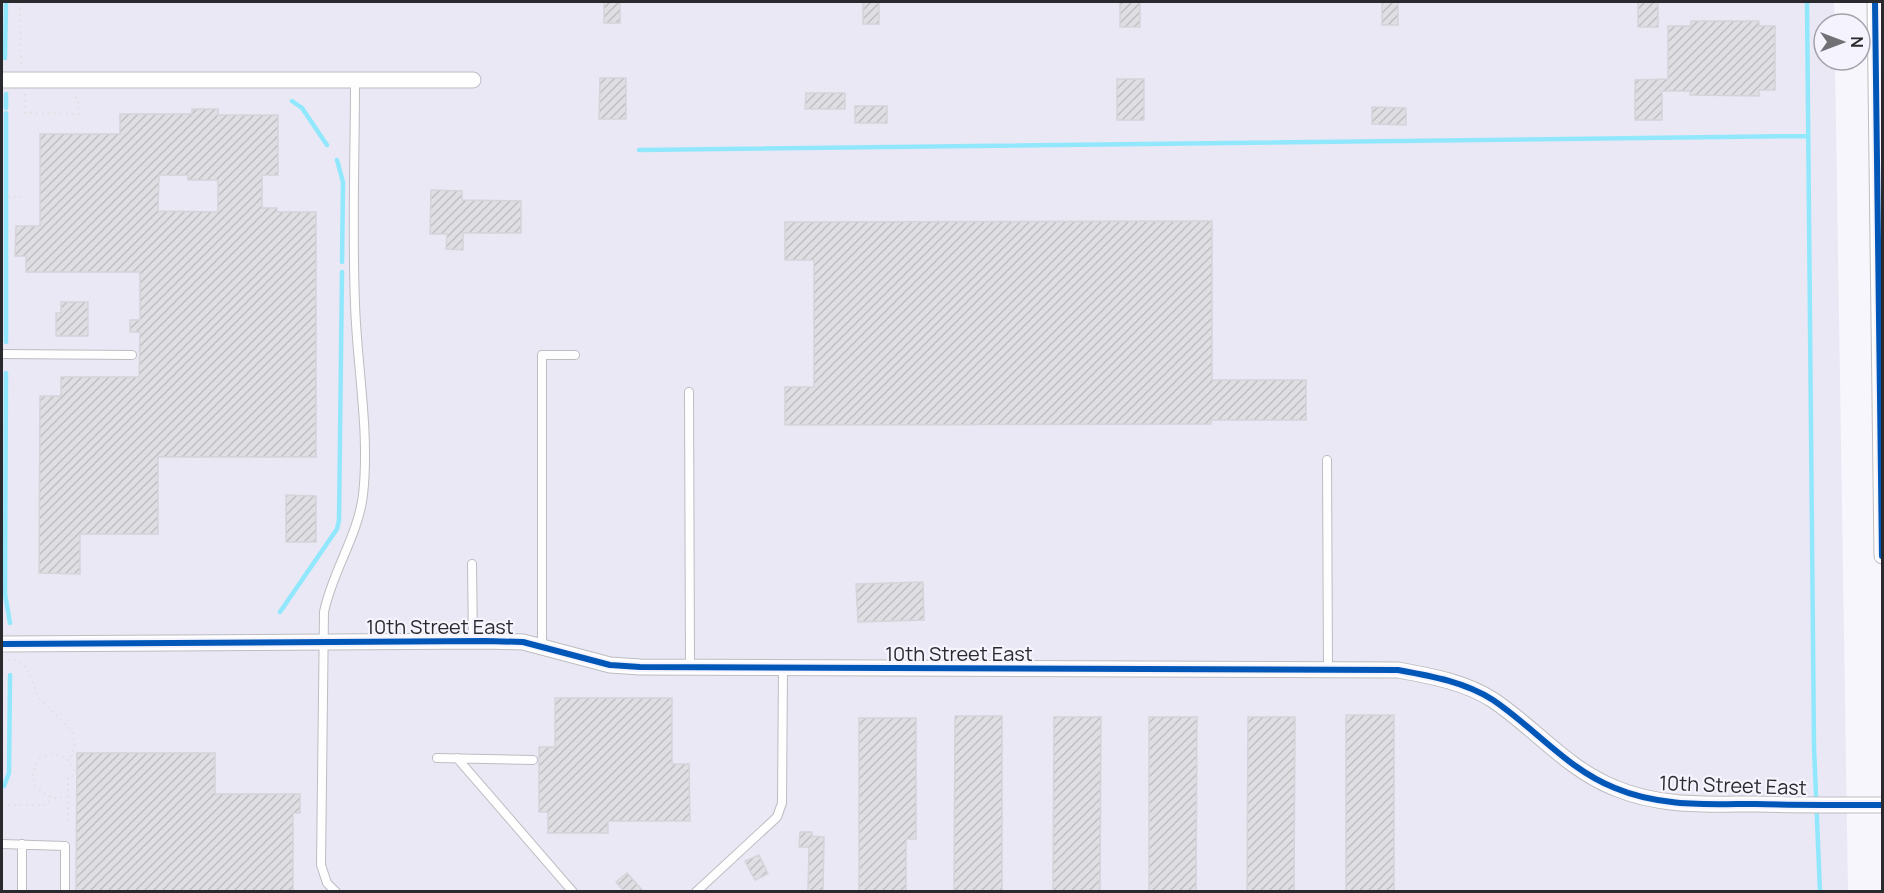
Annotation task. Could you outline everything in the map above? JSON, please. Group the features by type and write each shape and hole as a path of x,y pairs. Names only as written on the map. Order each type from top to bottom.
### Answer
{"street":[{"path":"1875,2 1882,556"},
{"path":"2,80 474,80"},
{"name":"10th Street East","path":"2,644 523,642 610,665 690,668 1398,670 1452,681 1475,690 1493,700 1578,770 1615,788 1653,801 1687,804 1882,805"}],"lane":[{"path":"336,891 327,883 321,865 324,612 327,595 358,518 364,481 364,433 355,304 356,80"},
{"path":"2,354 132,355"},
{"path":"542,646 542,355 575,355"},
{"path":"689,392 690,668"},
{"path":"1327,460 1328,669"},
{"path":"472,564 473,642"},
{"path":"696,891 777,816 782,803 783,668"},
{"path":"437,758 533,760"},
{"path":"458,758 573,891"},
{"path":"2,844 65,846 65,891"},
{"path":"22,844 22,891"}],"path":[{"path":"20,2 25,112 79,114 78,100 72,92"},
{"path":"2,197 27,197"},
{"path":"2,660 16,660 26,667 43,703 72,731 75,742 70,761"},
{"path":"68,797 52,798 34,785 35,764 40,758 51,754 63,756 70,761 76,776 68,776 68,797 68,824"},
{"path":"2,805 46,805 52,798"}],"shaded area":[{"path":"2,2 1834,2 1834,12 1812,12 1812,72 1835,72 1848,891 2,892"}],"building":[{"path":"604,2 620,2 620,23 604,23"},
{"path":"863,2 879,2 879,24 863,24"},
{"path":"1120,2 1140,2 1140,27 1120,27"},
{"path":"1382,2 1398,2 1398,25 1382,25"},
{"path":"1638,2 1658,2 1658,27 1638,27"},
{"path":"1691,21 1759,21 1759,26 1775,26 1775,90 1759,90 1759,96 1690,95 1690,91 1662,91 1662,120 1635,120 1635,80 1668,79 1668,26 1691,26"},
{"path":"600,78 626,78 626,119 599,119"},
{"path":"1117,79 1144,79 1144,120 1117,120"},
{"path":"806,93 845,93 845,109 805,109"},
{"path":"855,106 887,106 887,123 855,123"},
{"path":"1372,107 1406,108 1406,125 1372,124"},
{"path":"192,109 218,109 218,115 278,115 278,175 262,175 262,208 277,208 277,212 316,212 316,457 158,457 158,534 80,534 80,574 39,573 40,396 61,396 61,377 139,377 140,332 130,332 130,320 140,320 140,272 26,272 26,256 15,256 16,226 40,226 40,134 120,134 120,114 192,114","holes":["159,175 188,175 188,180 218,180 218,212 158,211"]},
{"path":"431,190 462,191 462,200 521,201 521,233 463,233 463,250 446,249 447,234 430,234"},
{"path":"1212,221 1212,380 1306,380 1306,420 1211,420 1211,424 785,425 785,387 814,387 814,260 785,260 785,222"},
{"path":"61,302 88,302 88,336 56,336 56,313 61,313"},
{"path":"286,495 316,496 316,542 286,542"},
{"path":"923,582 924,620 858,622 856,584"},
{"path":"555,698 672,698 672,764 689,764 690,821 608,821 608,833 548,833 548,812 539,812 539,747 555,747"},
{"path":"1346,715 1394,715 1394,891 1346,891"},
{"path":"955,716 1002,716 1002,891 954,891"},
{"path":"1054,717 1101,717 1100,891 1053,891"},
{"path":"1149,717 1197,717 1196,891 1149,891"},
{"path":"1248,717 1295,717 1294,891 1247,891"},
{"path":"859,718 916,718 916,839 906,839 906,891 859,891"},
{"path":"77,753 215,753 215,794 300,794 300,813 293,813 293,891 76,891"},
{"path":"800,832 812,832 812,836 824,837 823,891 808,891 809,847 799,847"},
{"path":"759,855 768,874 755,880 745,861"},
{"path":"627,873 643,891 624,891 616,882"}],"waterway":[{"path":"5,58 6,2"},
{"path":"1807,2 1814,747 1820,892"},
{"path":"6,94 6,108"},
{"path":"292,101 302,108 327,145"},
{"path":"6,113 6,342"},
{"path":"639,150 1808,136"},
{"path":"337,160 343,182 342,262"},
{"path":"280,612 337,529 339,520 342,272"},
{"path":"6,373 5,594 10,623"},
{"path":"4,786 9,773 10,675"}],"cycle path":[{"path":"1875,2 1882,556"},
{"path":"2,644 486,641 523,642 610,665 640,667 1398,670 1447,680 1482,694 1509,711 1582,770 1615,788 1649,799 1701,804 1882,805"}]}
